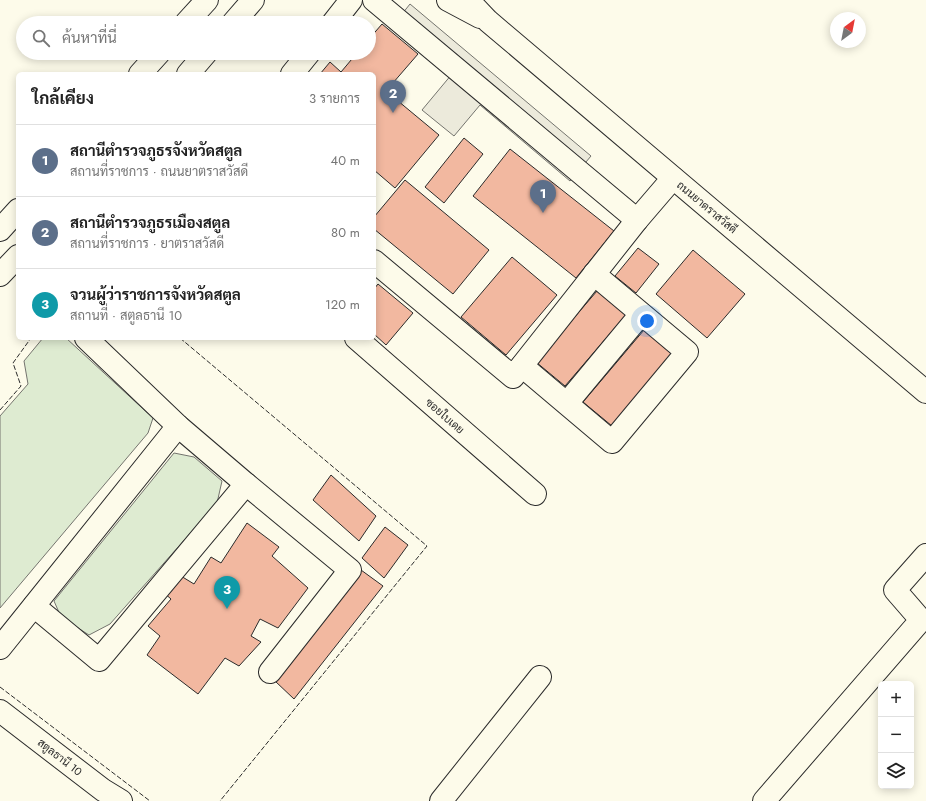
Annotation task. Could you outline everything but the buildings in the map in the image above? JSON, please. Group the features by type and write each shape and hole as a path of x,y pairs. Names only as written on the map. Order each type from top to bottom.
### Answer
{"street":[{"path":"192,16 207,0"},
{"path":"238,16 253,0"},
{"path":"339,16 352,0"},
{"path":"374,0 637,220"},
{"path":"448,0 488,21"},
{"path":"468,0 488,21"},
{"name":"ถนนยาตราสวัสดี","path":"488,21 926,392"},
{"path":"142,72 153,60"},
{"path":"190,72 200,60"},
{"path":"294,72 303,60"},
{"path":"376,263 512,377 637,220 673,178"},
{"path":"0,230 16,212"},
{"path":"522,366 612,442 687,352 594,274"},
{"path":"567,404 641,314"},
{"path":"88,340 178,426 350,570 270,672"},
{"name":"ซอยใบเดย","path":"358,340 534,494"},
{"path":"0,648 178,426"},
{"path":"34,606 99,660 246,484"},
{"path":"764,801 921,620 895,590 926,555"},
{"path":"441,801 540,677"},
{"name":"สตูลธานี 10","path":"0,711 107,797"}],"green space":[{"path":"41,340 68,340 153,418 148,433 0,608 0,416 28,384 24,361"},
{"path":"174,453 194,457 222,481 217,503 110,624 89,635 61,617 54,601"}],"shaded area":[{"path":"410,4 591,156 570,181 480,105 454,136 422,110 452,74 394,24"}],"fence":[{"path":"0,410 21,386 13,363 30,340"},
{"path":"182,340 427,546 220,801"},
{"path":"0,687 150,801"}],"place":[{"name":"สถานีตำรวจภูธรเมืองสตูล","path":"393,113"},
{"name":"สถานีตำรวจภูธรจังหวัดสตูล","path":"543,213"},
{"name":"จวนผู้ว่าราชการจังหวัดสตูล","path":"227,609"}]}
